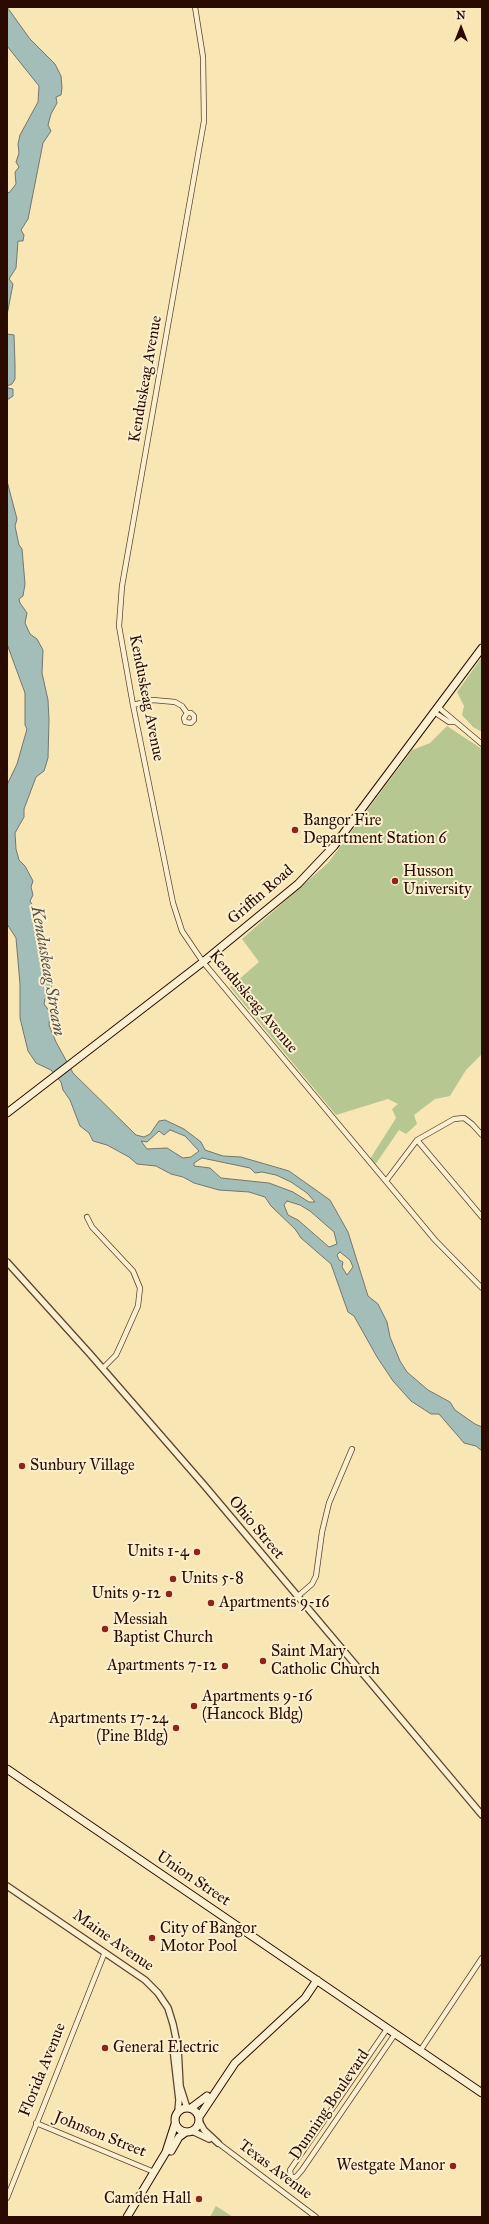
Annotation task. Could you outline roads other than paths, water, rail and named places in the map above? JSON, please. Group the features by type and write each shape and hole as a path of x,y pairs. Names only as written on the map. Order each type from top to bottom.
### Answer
{"main road":[{"name":"Griffin Road","path":"7,1113 203,962 298,884 334,846 482,648"},
{"name":"Union Street","path":"7,1769 482,2093"},
{"path":"136,2204 166,2152 175,2124 175,2116 178,2111 189,2108 204,2100 250,2047 305,1998 316,1980"},
{"path":"127,2217 160,2171 174,2144 189,2131 196,2128 199,2119 231,2068"},
{"path":"189,2108 196,2111 199,2119"},
{"path":"175,2124 179,2129 189,2131"}],"street":[{"name":"Kenduskeag Avenue","path":"195,7 203,57 204,121 122,586 119,626 133,705 173,903 182,931 203,962 447,1253 482,1288"},
{"path":"133,705 154,700 165,700 179,704 187,713"},
{"path":"436,709 482,744"},
{"path":"386,1181 417,1140 454,1119 464,1118 482,1135"},
{"path":"417,1140 482,1217"},
{"path":"87,1217 92,1226 133,1271 140,1288 138,1306 116,1355 103,1368"},
{"name":"Ohio Street","path":"7,1262 103,1368 482,1815"},
{"path":"297,1597 312,1584 316,1576 322,1532 329,1503 352,1449"},
{"name":"Maine Avenue","path":"7,1886 145,1980 158,1993 168,2008 178,2048 180,2086 189,2108"},
{"name":"Florida Avenue","path":"7,2198 105,1952"},
{"path":"420,2051 482,1958"},
{"name":"Dunning Boulevard","path":"387,2029 290,2170 290,2177 296,2177 302,2170 395,2034"},
{"name":"Maine Avenue","path":"175,2040 174,2048 179,2100 178,2111"},
{"name":"Texas Avenue","path":"199,2119 204,2130 218,2143 316,2217"},
{"name":"Johnson Street","path":"36,2123 154,2172"},
{"name":"Texas Avenue","path":"189,2131 218,2143"}],"water":[{"path":"7,7 30,39 55,64 61,76 62,88 61,95 56,97 57,103 51,114 48,125 51,131 43,143 28,219 21,230 24,235 23,241 18,241 16,268 9,279 13,284 7,315 7,192 9,193 16,184 15,172 19,167 16,162 19,153 18,144 20,135 38,102 39,86 7,46"},
{"path":"7,334 14,335 15,379 12,384 7,386"},
{"path":"7,386 8,388 13,389 13,396 7,400"},
{"path":"7,481 17,519 15,526 19,545 22,549 25,584 23,596 19,599 27,613 25,623 30,634 37,639 43,650 42,673 48,700 49,720 48,758 44,771 36,777 24,809 24,817 15,833 16,849 19,860 25,866 33,881 31,887 33,895 30,901 34,908 33,917 40,932 41,957 52,985 50,993 45,999 44,1004 50,1012 49,1025 56,1042 73,1073 136,1135 144,1137 150,1134 159,1121 165,1120 184,1129 201,1142 205,1150 223,1156 241,1157 289,1171 330,1200 348,1232 368,1296 378,1304 387,1322 390,1337 400,1361 407,1372 428,1390 450,1402 455,1410 482,1427 482,1451 476,1446 464,1443 439,1414 431,1414 411,1401 393,1381 377,1357 354,1316 348,1312 331,1264 301,1238 295,1229 271,1206 265,1197 249,1192 219,1190 194,1183 156,1166 137,1164 129,1157 107,1145 93,1141 89,1133 80,1126 70,1100 63,1090 61,1082 51,1070 36,1063 28,1051 20,1018 20,984 16,938 7,924 7,785 17,764 27,729 25,725 25,693 7,644","holes":["170,1130 185,1136 199,1151 191,1157 183,1158 167,1148 147,1149 141,1141 147,1142 159,1131 164,1135","202,1158 250,1168 255,1173 262,1172 276,1175 291,1182 307,1193 315,1202 309,1202 293,1192 269,1183 221,1178 210,1168 194,1166 194,1163","287,1201 300,1205 310,1211 334,1232 337,1244 329,1247 298,1220 288,1215 284,1205","340,1252 350,1260 353,1267 347,1275 342,1267 343,1262 339,1260 337,1255"]}],"place":[{"name":"Bangor Fire Department Station 6","path":"295,830"},
{"name":"Husson University","path":"395,881"},
{"name":"Sunbury Village","path":"22,1466"},
{"name":"Units 1-4","path":"197,1552"},
{"name":"Units 5-8","path":"173,1579"},
{"name":"Units 9-12","path":"169,1594"},
{"name":"Apartments 9-16","path":"211,1603"},
{"name":"Messiah Baptist Church","path":"105,1629"},
{"name":"Saint Mary Catholic Church","path":"263,1661"},
{"name":"Apartments 7-12","path":"225,1666"},
{"name":"Apartments 9-16 (Hancock Bldg)","path":"194,1706"},
{"name":"Apartments 17-24 (Pine Bldg)","path":"176,1728"},
{"name":"City of Bangor Motor Pool","path":"152,1938"},
{"name":"General Electric","path":"105,2048"},
{"name":"Westgate Manor","path":"453,2166"},
{"name":"Camden Hall","path":"199,2199"}],"water label":[{"name":"Kenduskeag Stream","path":"47,971"}]}
